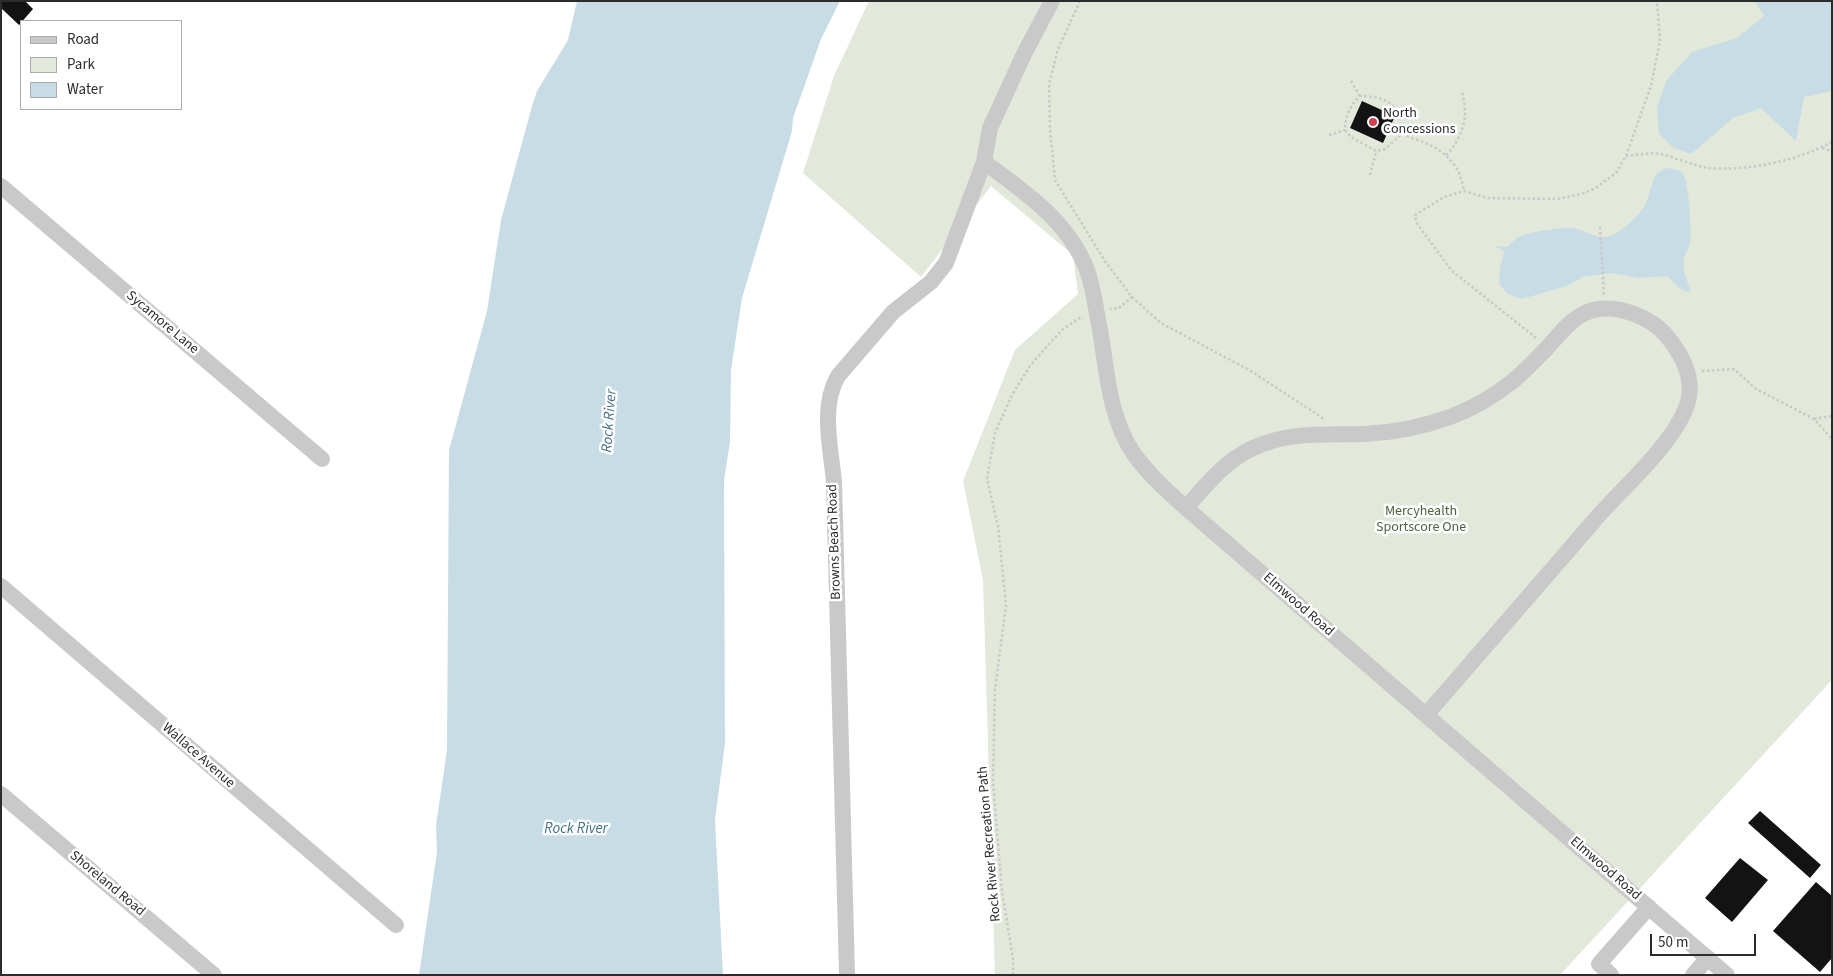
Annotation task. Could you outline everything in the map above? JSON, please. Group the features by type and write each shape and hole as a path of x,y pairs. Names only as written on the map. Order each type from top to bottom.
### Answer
{"street":[{"name":"Browns Beach Road","path":"846,975 834,482 827,408 832,387 838,376 893,312 931,282 946,263 984,162 990,128 1024,54 1052,1"},
{"name":"Elmwood Road","path":"984,162 1028,193 1073,242 1088,271 1115,410 1124,436 1133,453 1153,478 1727,975"},
{"name":"Sycamore Lane","path":"1,186 322,459"},
{"path":"1186,508 1208,481 1250,449 1301,434 1363,434 1422,426 1452,416 1489,399 1525,369 1567,324 1585,313 1601,308 1636,314 1658,327 1676,346 1688,371 1690,388 1688,403 1678,426 1593,521 1426,715"},
{"name":"Wallace Avenue","path":"1,586 396,925"},
{"name":"Shoreland Road","path":"1,794 214,975"},
{"path":"1611,975 1599,964 1649,907"},
{"path":"1693,975 1708,958"}],"path":[{"path":"1080,1 1058,49 1048,84 1055,180 1105,261 1132,297 1161,323 1251,371 1323,419 1331,419"},
{"path":"1534,345 1539,340 1451,270 1416,222 1415,215 1444,197 1464,191 1488,198 1558,199 1594,189 1616,173 1626,156 1651,86 1660,40 1657,1"},
{"path":"1351,81 1360,96"},
{"path":"1446,154 1452,149 1461,131 1466,112 1462,91"},
{"path":"1376,152 1345,130 1345,122 1349,112 1360,96 1371,96 1389,102 1399,115 1400,128 1407,136 1446,154 1455,165 1463,182 1464,191"},
{"path":"1330,135 1345,130"},
{"path":"1376,152 1385,149 1404,132"},
{"path":"1626,156 1659,154 1707,168 1743,168 1773,163 1821,148 1832,142"},
{"path":"1821,148 1832,151"},
{"path":"1370,175 1376,152"},
{"path":"1599,300 1604,299 1600,227"},
{"name":"Rock River Recreation Path","path":"1013,975 1013,959 1002,890 992,783 995,689 1006,606 998,526 987,479 995,432 1012,395 1030,366 1063,329 1078,317 1118,308 1132,297"},
{"path":"1688,371 1734,369 1756,389 1814,419 1832,439"},
{"path":"1814,419 1832,416"}],"green space":[{"name":"Mercyhealth Sportscore One","path":"869,1 1832,1 1832,680 1560,975 995,975 983,580 963,481 1015,350 1078,294 1073,255 991,186 921,277 803,173 834,76"}],"water":[{"name":"Rock River","path":"577,1 840,1 821,39 793,118 792,131 742,298 731,370 730,442 724,480 725,743 715,820 723,975 419,975 437,852 436,825 447,750 449,450 487,311 501,220 532,106 537,91 568,40"},
{"path":"1755,1 1832,1 1832,91 1804,97 1796,141 1761,108 1733,118 1691,154 1674,148 1659,134 1657,108 1666,81 1692,52 1737,38 1764,16"},
{"path":"1669,168 1683,174 1687,187 1691,238 1684,258 1684,267 1691,292 1682,290 1667,276 1639,278 1611,273 1582,277 1569,285 1522,299 1508,294 1499,284 1504,251 1494,246 1508,247 1516,239 1524,235 1561,228 1577,229 1603,237 1613,235 1626,226 1641,211 1658,173"}],"building":[{"path":"1,1 25,1 33,9 23,20 20,20 19,25 1,8"},
{"name":"North Concessions","path":"1362,101 1395,116 1383,143 1350,128"},
{"path":"1760,811 1821,865 1810,878 1748,823"},
{"path":"1740,858 1768,880 1732,922 1705,898"},
{"path":"1816,882 1832,896 1832,958 1820,972 1773,931"}],"place":[{"name":"North Concessions","path":"1373,122"}]}
